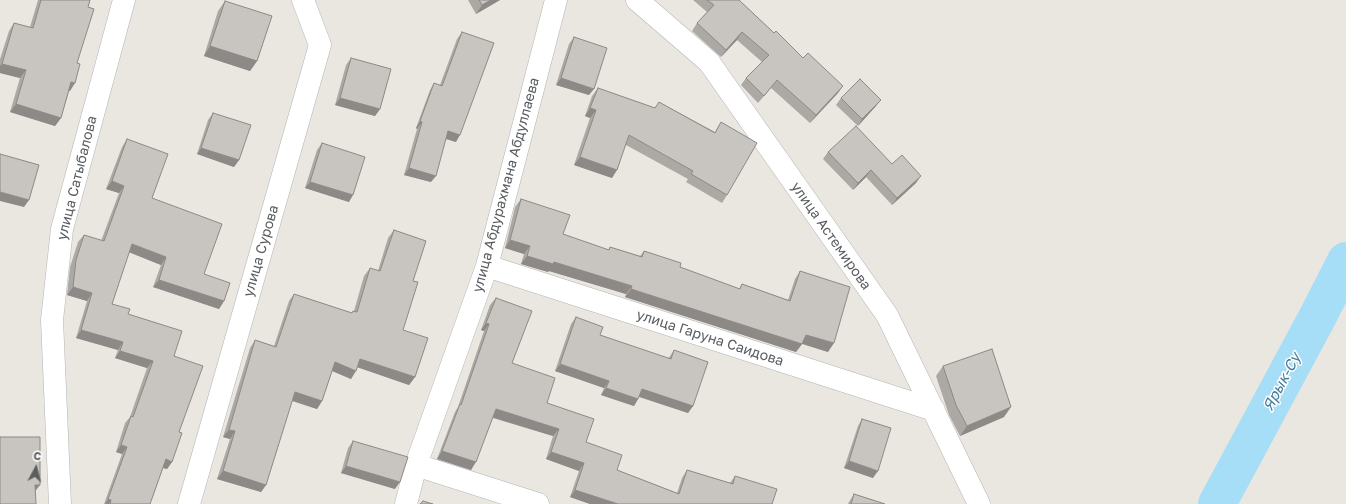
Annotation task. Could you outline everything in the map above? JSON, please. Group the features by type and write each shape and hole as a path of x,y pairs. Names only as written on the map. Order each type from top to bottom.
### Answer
{"street":[{"name":"улица Сатыбалова","path":"60,504 52,320 62,229 124,0"},
{"name":"улица Сурова","path":"189,504 320,45 303,0"},
{"name":"улица Абдурахмана Абдуллаева","path":"406,504 416,465 487,266 556,0"},
{"name":"улица Астемирова","path":"637,0 709,62 887,315 979,504"},
{"name":"улица Гаруна Саидова","path":"487,266 934,410"},
{"path":"416,465 538,504"}],"building":[{"path":"41,0 90,0 88,7 94,9 77,63 80,64 75,83 71,82 61,118 16,104 26,70 2,64 14,23 33,28"},
{"path":"479,0 491,0 482,5"},
{"path":"707,0 739,0 774,33 776,31 803,58 808,53 843,86 816,115 777,80 764,96 746,78 769,55 742,32 726,50 697,23 714,5"},
{"path":"225,1 272,16 257,61 210,46"},
{"path":"462,32 494,43 460,135 448,131 436,176 409,168 422,122 420,121 434,83 442,86"},
{"path":"574,37 607,48 594,89 561,78"},
{"path":"351,58 391,69 380,109 340,98"},
{"path":"860,79 881,100 862,119 841,98"},
{"path":"598,88 655,108 659,102 715,133 721,122 757,143 727,195 691,174 693,171 629,135 617,170 580,157 596,110 590,108"},
{"path":"213,113 251,125 239,160 201,148"},
{"path":"856,126 892,164 902,155 921,176 897,198 871,170 858,183 828,152"},
{"path":"127,139 168,154 152,198 222,224 204,274 230,283 224,301 159,280 166,257 132,244 112,304 130,309 128,314 182,331 174,356 203,366 179,432 182,433 172,462 166,459 150,504 110,504 111,500 108,499 127,447 121,445 131,416 133,417 153,361 120,351 123,342 81,330 92,293 73,287 76,260 84,235 104,241 124,186 112,181"},
{"path":"322,143 365,157 353,195 310,182"},
{"path":"0,154 39,165 29,200 0,192"},
{"path":"521,199 570,215 563,234 609,250 610,247 642,257 644,251 681,263 680,267 740,289 742,284 790,301 800,271 850,287 834,343 806,335 802,344 631,289 632,286 554,262 553,264 527,256 530,246 510,240"},
{"path":"394,230 426,241 413,281 418,282 403,330 428,338 415,377 360,359 356,371 335,362 322,401 295,392 266,485 223,471 235,431 229,430 255,340 276,347 294,294 352,313 353,311 357,312 370,268 380,271"},
{"path":"496,298 532,311 512,363 555,378 547,403 594,419 586,442 622,455 617,470 679,494 687,470 733,484 735,476 777,489 772,504 618,504 575,490 584,463 551,452 559,429 496,409 476,462 442,451 460,404 461,405 489,324 486,323"},
{"path":"576,317 603,327 600,335 671,359 674,350 708,362 693,406 642,389 638,399 606,388 609,381 560,364"},
{"path":"992,349 1011,407 967,426 956,405 943,366"},
{"path":"862,419 891,428 878,471 849,461"},
{"path":"0,437 40,437 40,485 35,485 36,504 0,504"},
{"path":"353,441 408,457 400,482 346,466"},
{"path":"854,494 885,504 851,504"},
{"path":"423,501 433,504 420,504"}],"waterway":[{"name":"Ярык-Су","path":"1217,504 1346,261"}]}
